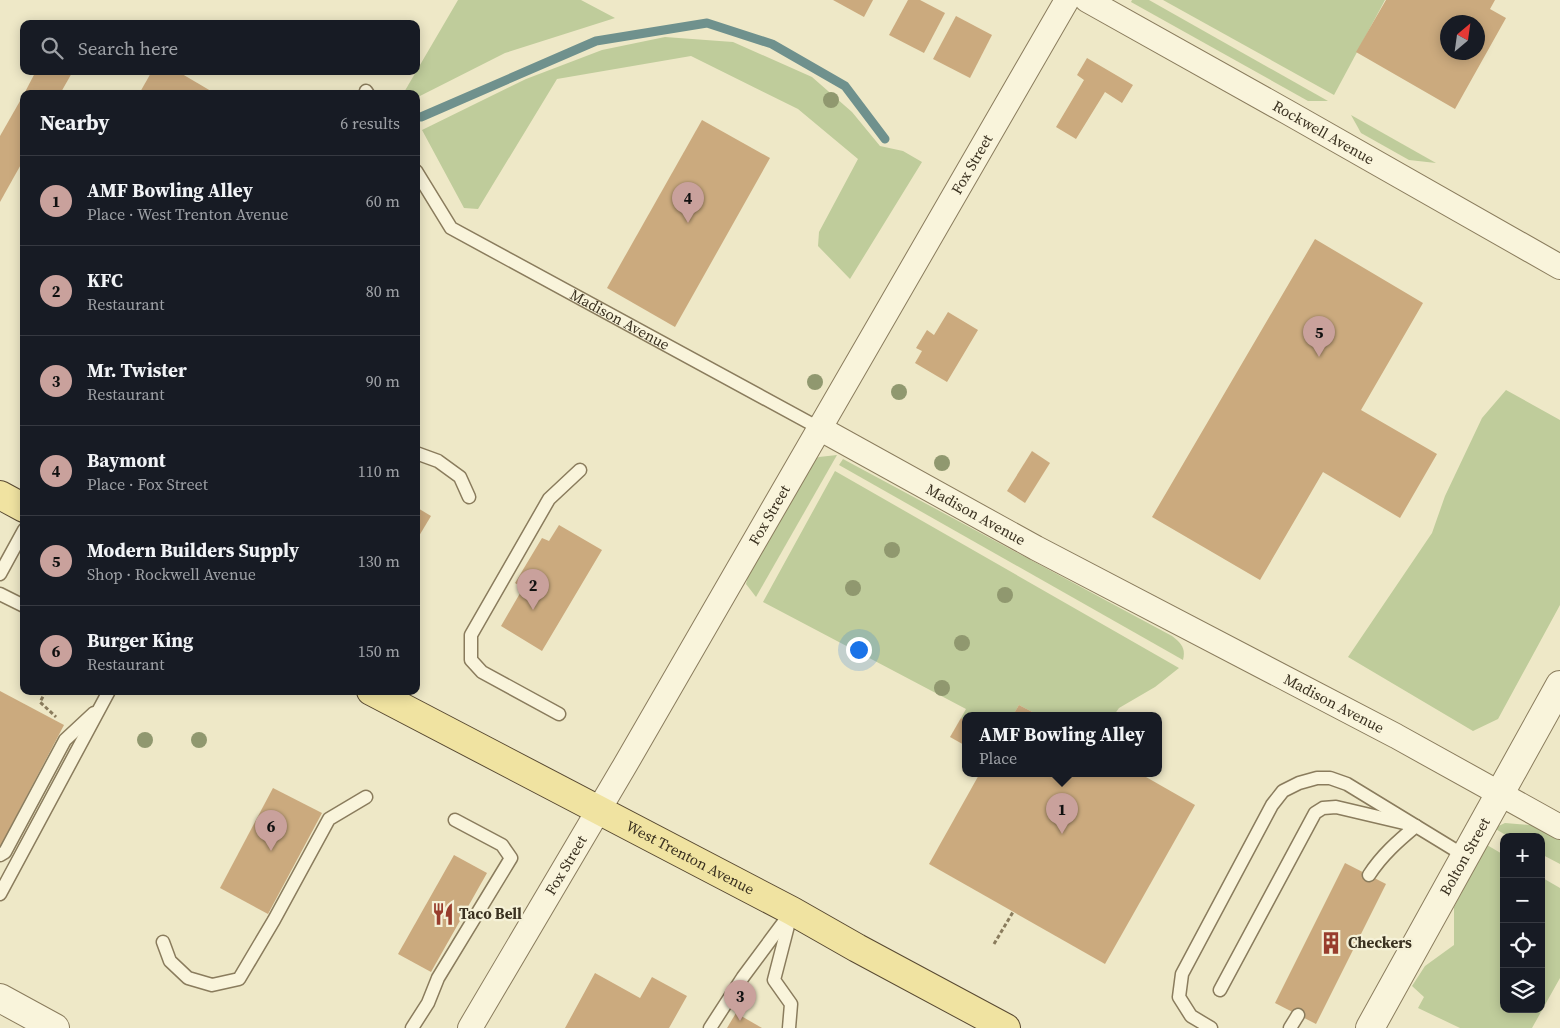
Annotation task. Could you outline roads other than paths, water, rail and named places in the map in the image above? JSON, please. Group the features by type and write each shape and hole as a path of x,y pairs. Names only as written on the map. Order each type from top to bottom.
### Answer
{"main road":[{"path":"0,495 20,506"},
{"name":"West Trenton Avenue","path":"379,695 792,911 1006,1028"}],"street":[{"name":"Fox Street","path":"470,1028 598,811 1067,0"},
{"name":"Rockwell Avenue","path":"1097,2 1560,267"},
{"name":"Madison Avenue","path":"819,428 1036,548 1388,732 1560,826"},
{"name":"Bolton Street","path":"1370,1028 1560,685"},
{"path":"0,998 55,1028"}],"lane":[{"name":"Madison Avenue","path":"420,178 451,228 819,428"},
{"path":"420,454 438,461 460,477 469,496"},
{"path":"559,714 482,672 472,660 471,635 549,499 580,470"},
{"path":"0,574 20,537"},
{"path":"0,594 20,604"},
{"path":"0,894 107,695"},
{"path":"0,855 5,852 65,740 102,705"},
{"path":"1211,1028 1191,1016 1179,997 1182,974 1272,805 1283,791 1299,783 1318,778 1330,778 1347,784 1465,856"},
{"path":"163,942 170,961 188,978 212,986 239,979 274,920 329,819 366,797"},
{"path":"1220,990 1315,813 1324,808 1336,807 1416,826"},
{"path":"412,1028 428,1003 438,978 511,858 502,845 455,820"},
{"path":"1369,875 1378,860 1416,826"},
{"path":"710,1028 743,977 792,911"},
{"path":"789,1028 791,1004 774,980 792,911"},
{"path":"1290,1028 1298,1015"}],"waterway":[{"path":"421,117 596,41 707,23 772,44 845,86 885,139"}],"place":[{"name":"Baymont","path":"688,223"},
{"name":"Modern Builders Supply","path":"1319,357"},
{"name":"KFC","path":"533,610"},
{"name":"AMF Bowling Alley","path":"1062,834"},
{"name":"Burger King","path":"271,851"},
{"name":"Taco Bell","path":"443,914"},
{"name":"Checkers","path":"1331,943"},
{"name":"Mr. Twister","path":"740,1021"}]}
